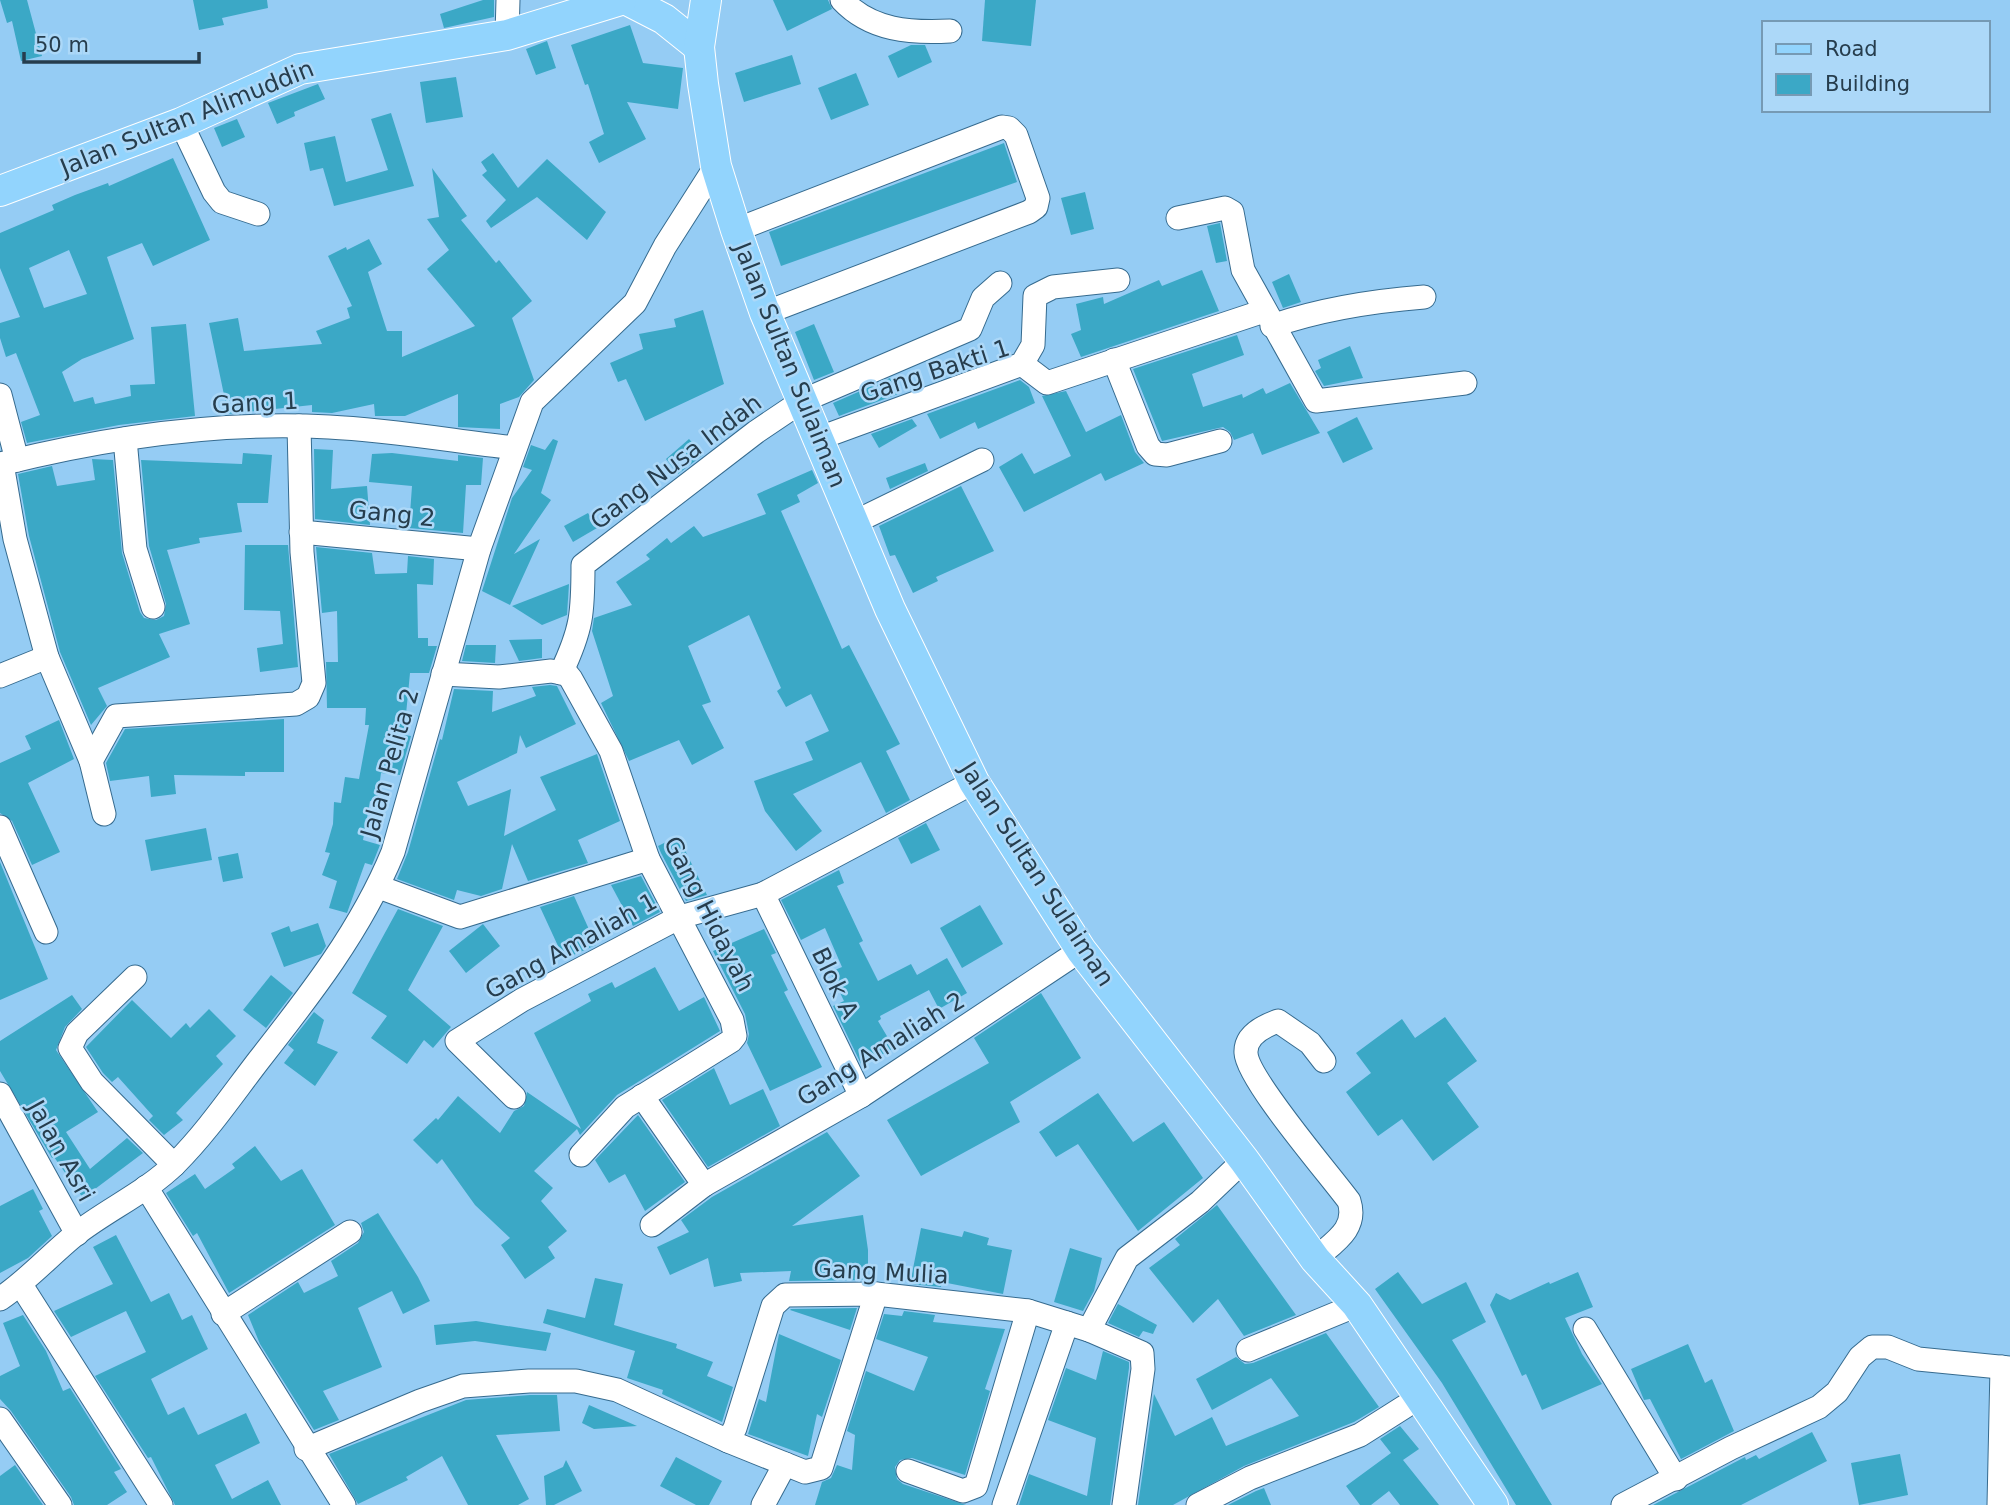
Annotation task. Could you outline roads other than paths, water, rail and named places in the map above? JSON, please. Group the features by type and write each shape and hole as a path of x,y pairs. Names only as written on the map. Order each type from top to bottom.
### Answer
{"main road":[{"name":"Jalan Sultan Alimuddin","path":"0,191 181,123 300,69 508,35 621,0"},
{"path":"627,0 664,19 699,47"},
{"name":"Jalan Sultan Sulaiman","path":"706,0 699,47 716,166 736,230 765,313 890,609 974,782 1081,950 1244,1160 1315,1259 1357,1305 1493,1505"}],"street":[{"path":"508,0 508,35"},
{"path":"842,0 874,23 909,33 950,31"},
{"path":"181,123 214,192 222,202 258,214"},
{"path":"736,230 1002,127 1009,128 1016,135 1038,198 1036,207 1030,212 765,313"},
{"name":"Jalan Pelita 2","path":"0,1299 21,1285 77,1234 174,1165 212,1124 315,990 379,887 393,852 479,549 532,402 635,303 665,246 716,166"},
{"path":"1178,218 1225,208 1230,210 1243,270 1316,401 1465,383"},
{"path":"1022,364 1033,345 1035,296 1053,288 1118,279"},
{"name":"Gang Nusa Indah","path":"561,673 579,635 584,613 583,565 756,432 802,401 970,329 983,299 1000,283"},
{"name":"Gang Bakti 1","path":"817,439 1022,364 1047,383 1114,360 1268,318 1297,317 1385,300 1424,298"},
{"path":"1114,360 1149,446 1155,454 1167,454 1220,441"},
{"path":"0,395 15,539 47,657 90,761 104,814"},
{"path":"90,761 116,716 296,704 305,701 314,683 301,532 299,426"},
{"name":"Gang 1","path":"6,462 85,444 125,439 299,426 515,448"},
{"path":"125,439 135,549 153,607"},
{"path":"853,523 982,460"},
{"name":"Gang 2","path":"301,532 479,549"},
{"path":"0,676 47,657"},
{"path":"443,674 499,677 561,673"},
{"name":"Gang Hidayah","path":"561,673 571,680 611,751 648,859 732,1020 735,1036 642,1096 608,1122 581,1155"},
{"name":"Gang Amaliah 1","path":"514,1097 457,1041 522,1000 680,917 763,894 974,782"},
{"path":"0,827 46,932"},
{"path":"379,887 460,917 648,859"},
{"name":"Blok A","path":"763,894 860,1096"},
{"name":"Gang Amaliah 2","path":"652,1225 704,1185 860,1096 1081,950"},
{"path":"135,977 77,1033 70,1048 92,1082 174,1165"},
{"path":"1315,1259 1349,1228 1353,1214 1349,1200 1267,1093 1254,1073 1246,1053 1251,1037 1264,1026 1278,1021 1293,1028 1324,1061"},
{"name":"Jalan Asri","path":"0,1094 77,1234"},
{"path":"642,1096 704,1185"},
{"path":"1004,1505 1078,1326 1127,1258 1200,1202 1244,1160"},
{"path":"146,1187 306,1450 344,1505"},
{"path":"223,1314 350,1232"},
{"path":"21,1285 161,1505"},
{"path":"306,1450 420,1401 463,1387 529,1381 576,1381 617,1390 727,1441 785,1464 811,1471 821,1468 826,1458 876,1294"},
{"name":"Gang Mulia","path":"727,1441 735,1428 773,1306 781,1296 876,1294 1028,1311 1078,1326 1142,1353 1143,1369 1124,1505"},
{"path":"1248,1350 1357,1305"},
{"path":"908,1471 963,1492 976,1486 1028,1311"},
{"path":"1585,1329 1676,1479"},
{"path":"1623,1505 1731,1448 1819,1408 1837,1392 1860,1357 1872,1348 1888,1348 1918,1359 2006,1367 1999,1505"},
{"path":"1198,1505 1250,1478 1360,1435 1420,1397"},
{"path":"0,1419 60,1505"},
{"path":"763,1505 785,1464"}]}
